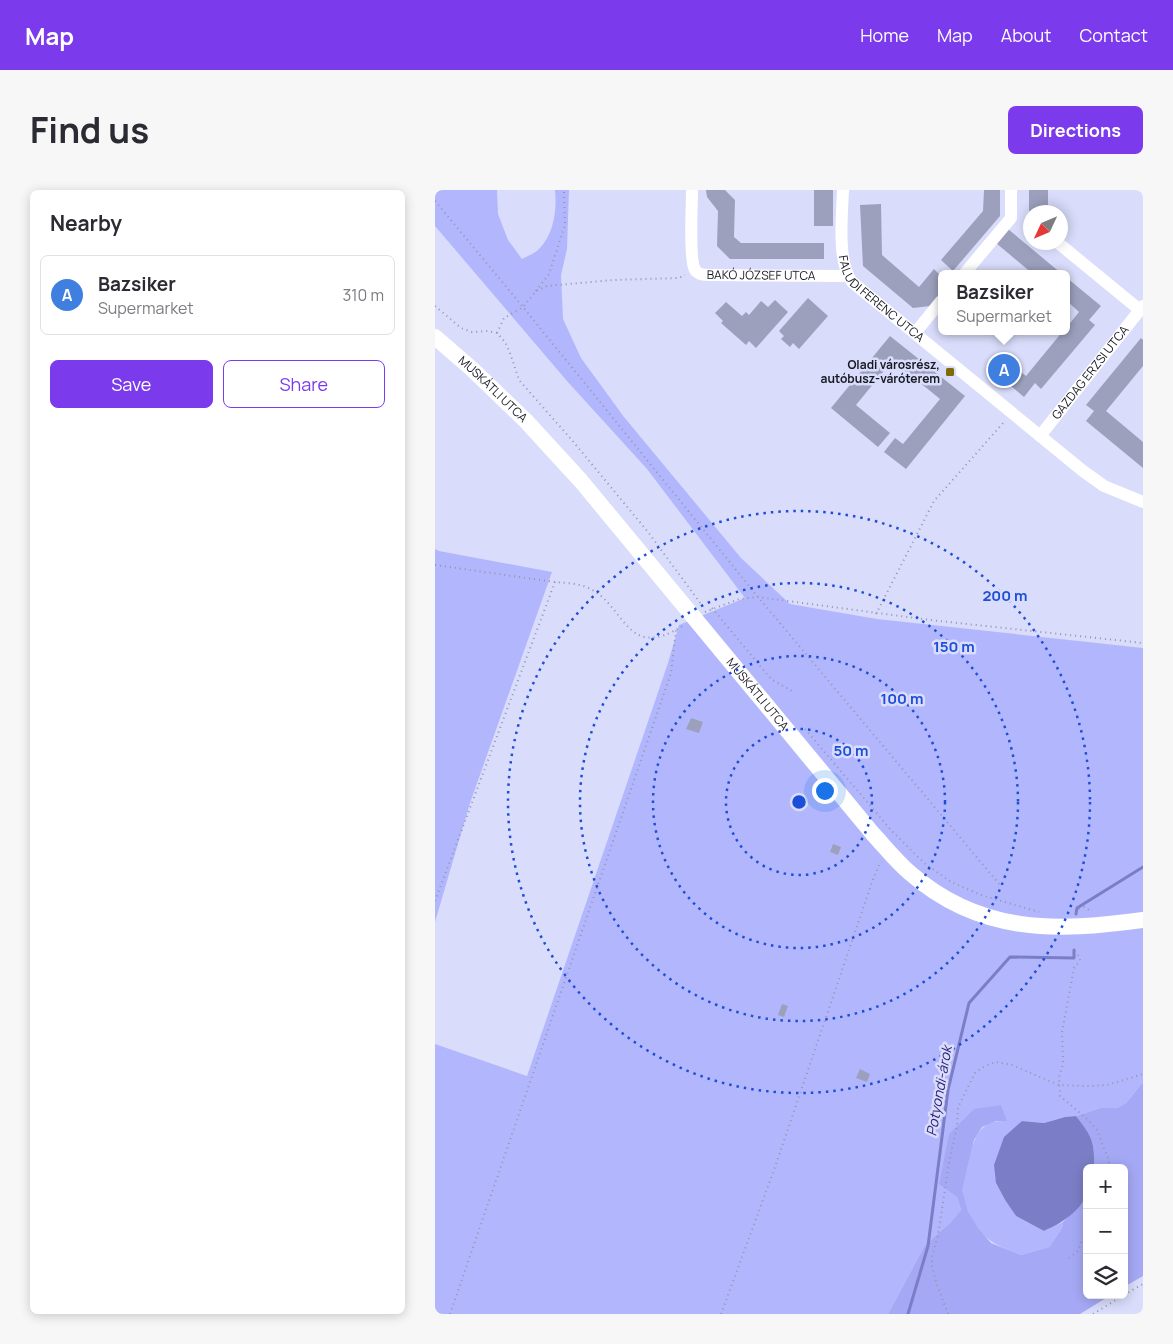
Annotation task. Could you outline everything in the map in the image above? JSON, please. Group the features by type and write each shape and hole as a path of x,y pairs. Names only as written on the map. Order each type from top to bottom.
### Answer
{"main road":[{"name":"MUSKÁTLI UTCA","path":"435,337 472,369 526,421 581,481 890,854 910,873 956,904 1001,921 1043,927 1070,927 1143,920"}],"street":[{"name":"BAKÓ JÓZSEF UTCA","path":"692,190 694,268 702,274 847,275"},
{"name":"FALUDI FERENC UTCA","path":"843,190 842,259 847,275 852,282 1104,486 1143,502"},
{"path":"967,270 1011,218 1011,190"},
{"name":"GAZDAG ERZSI UTCA","path":"1040,436 1142,308 1067,250"},
{"path":"915,333 938,305"}],"path":[{"path":"497,333 504,318 523,307 549,274 565,225 565,190"},
{"path":"435,201 758,598 1000,885"},
{"path":"536,291 547,286 559,284 679,278 690,273 694,268"},
{"path":"435,306 461,328 472,332 488,331 497,333 505,342 519,380 648,532 706,611 739,599 758,598 876,614 1143,643"},
{"path":"876,614 935,501 1012,413"},
{"path":"435,565 587,587 604,599 633,632 645,637 661,636 676,630 671,673 450,1314"},
{"path":"435,901 555,582"},
{"path":"712,608 771,679 795,693"},
{"path":"805,729 891,830 924,863 951,882 981,896 1040,912"},
{"path":"721,1314 773,1170 872,882 879,865 890,854"},
{"path":"1077,913 1078,909 1083,907 1095,913"},
{"path":"1075,951 1080,961 1074,968 1062,1032 1063,1064 1059,1077 1060,1096 1097,1130 1109,1164"},
{"path":"948,1314 936,1282 932,1257 938,1235 949,1163 957,1126 958,1107 975,1073 985,1066 997,1062 1012,1065 1059,1085 1090,1086 1107,1085 1143,1074"},
{"path":"1069,1258 1077,1252 1083,1239"},
{"path":"1128,1293 1143,1284"},
{"path":"1093,1314 1117,1299"}],"shaded area":[{"path":"435,190 497,190 498,214 508,240 522,259 537,250 548,236 555,214 555,190 569,190 567,249 561,275 563,319 581,358 624,417 741,558 790,604 877,619 1143,648 1143,1082 1126,1103 1117,1108 1100,1108 1076,1116 1044,1123 1022,1121 996,1183 1016,1216 1044,1231 1063,1222 1062,1228 1049,1247 1021,1255 991,1241 981,1233 972,1219 964,1200 962,1188 974,1142 977,1135 988,1124 1006,1121 974,1109 957,1197 961,1210 950,1223 925,1245 888,1314 435,1314 435,1044 527,1076 668,663 679,625 745,598 647,469 567,381 435,226"},
{"path":"435,549 552,572 470,803 435,922"},
{"path":"1143,1082 1143,1276 1128,1285 1128,1164 1094,1164 1093,1145 1086,1129 1076,1116 1100,1108 1117,1108 1126,1103"},
{"path":"1001,1105 1007,1121 996,1121 982,1127 974,1140 962,1190 968,1211 978,1228 991,1243 1021,1255 1049,1247 1062,1228 1063,1222 1083,1199 1083,1299 1104,1299 1080,1314 888,1314 925,1245 950,1223 961,1210 957,1197 939,1184 949,1134 974,1109"},
{"path":"1076,1116 1086,1129 1093,1145 1094,1164 1083,1164 1083,1200 1080,1205 1070,1216 1044,1231 1016,1216 996,1183 994,1165 1004,1137 1022,1121 1044,1123"}],"building":[{"path":"706,190 725,190 735,200 734,237 741,243 824,243 824,259 730,259 717,246 718,211 707,197"},
{"path":"814,190 833,190 833,226 814,226"},
{"path":"984,190 1000,190 1000,216 952,270 941,260 983,211"},
{"path":"1029,190 1048,190 1048,205 1029,205"},
{"path":"881,204 882,255 919,287 934,269 938,273 938,297 930,306 913,308 863,266 860,205"},
{"path":"1008,229 1023,242 1023,250 1033,250 1057,270 1028,270 996,243"},
{"path":"1070,280 1101,306 1089,320 1095,325 1041,389 1035,383 1024,397 999,376 1010,363 1026,376 1060,335 1070,335 1070,323 1079,312 1070,304"},
{"path":"808,298 828,316 799,349 793,343 790,347 781,339 784,336 779,331"},
{"path":"775,300 788,312 756,348 749,341 746,345 721,323 723,321 715,313 726,302 742,316 746,312 749,315 761,301 768,307"},
{"path":"890,336 965,396 906,469 884,452 895,438 903,444 940,399 929,390 892,361 856,405 890,433 878,447 831,408"},
{"path":"1141,338 1143,340 1143,366 1106,411 1143,442 1143,468 1086,421 1094,411 1086,405"},
{"path":"691,718 703,722 699,733 686,729"},
{"path":"833,844 841,847 838,855 830,852"},
{"path":"782,1004 788,1006 784,1017 778,1015"},
{"path":"860,1069 870,1074 867,1082 856,1078"}],"waterway":[{"name":"Potyondi-árok","path":"1076,914 1077,908 1143,867"},
{"name":"Potyondi-árok","path":"908,1314 928,1246 948,1090 969,1003 1010,957 1074,958 1074,950"}],"place":[{"name":"Bazsiker","path":"1004,370"},
{"name":"Oladi városrész, autóbusz-váróterem","path":"950,372"}]}
